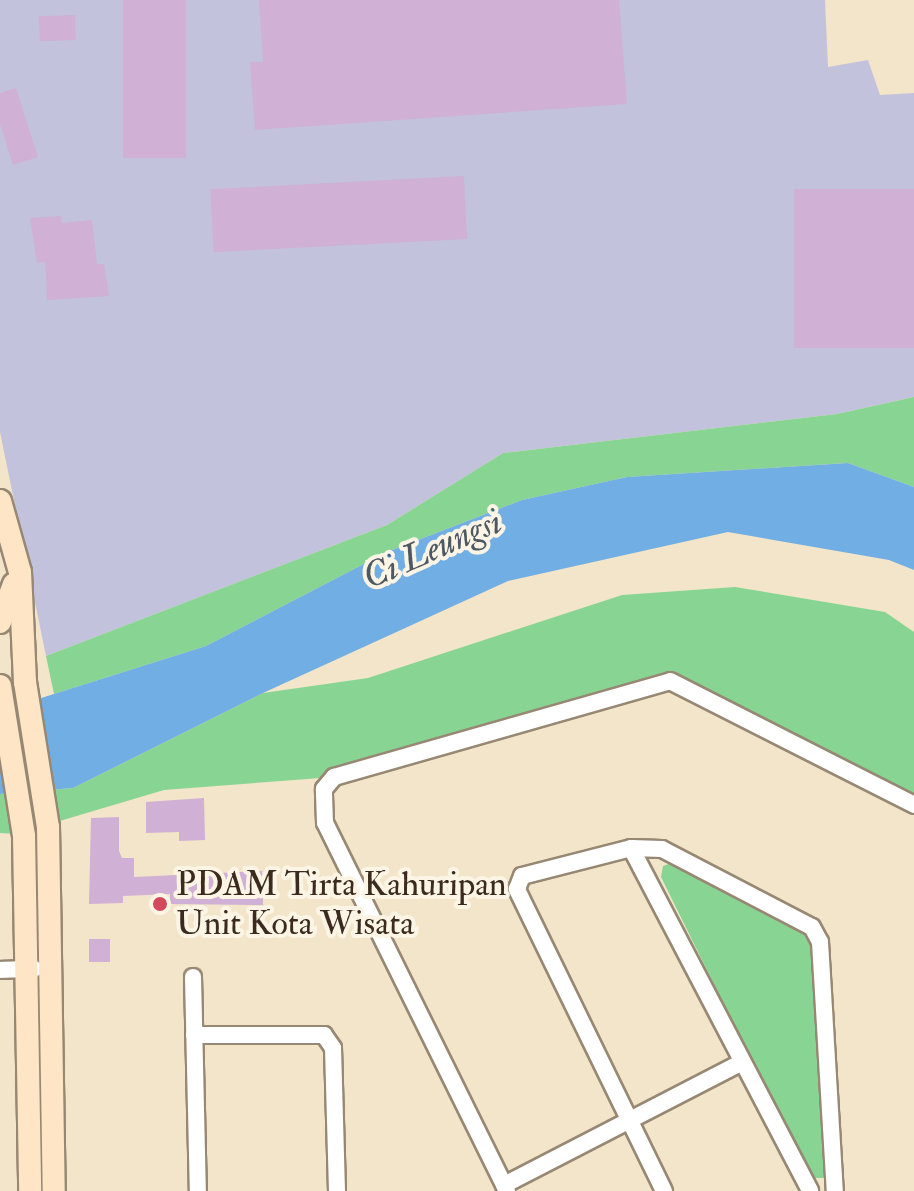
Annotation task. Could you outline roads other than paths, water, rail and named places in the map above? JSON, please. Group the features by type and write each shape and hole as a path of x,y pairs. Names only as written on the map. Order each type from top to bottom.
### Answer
{"street":[{"path":"0,501 20,572 25,682 48,827 54,1191"},
{"path":"0,622 20,572"},
{"path":"742,1062 505,1188 325,823 324,789 334,777 670,681 914,805"},
{"path":"0,686 24,836 30,1191"},
{"path":"631,848 810,1191"},
{"path":"664,1191 517,889 522,876 631,848 662,849 812,927 820,942 835,1191"},
{"path":"0,970 48,968"},
{"path":"193,977 198,1191"},
{"path":"194,1035 324,1035 333,1048 338,1189"}],"water":[{"name":"Ci Leungsi","path":"848,463 914,487 914,570 889,560 728,532 508,581 263,693 73,788 0,794 0,711 206,646 387,552 522,500 627,477"}],"place":[{"name":"PDAM Tirta Kahuripan Unit Kota Wisata","path":"160,904"}]}
